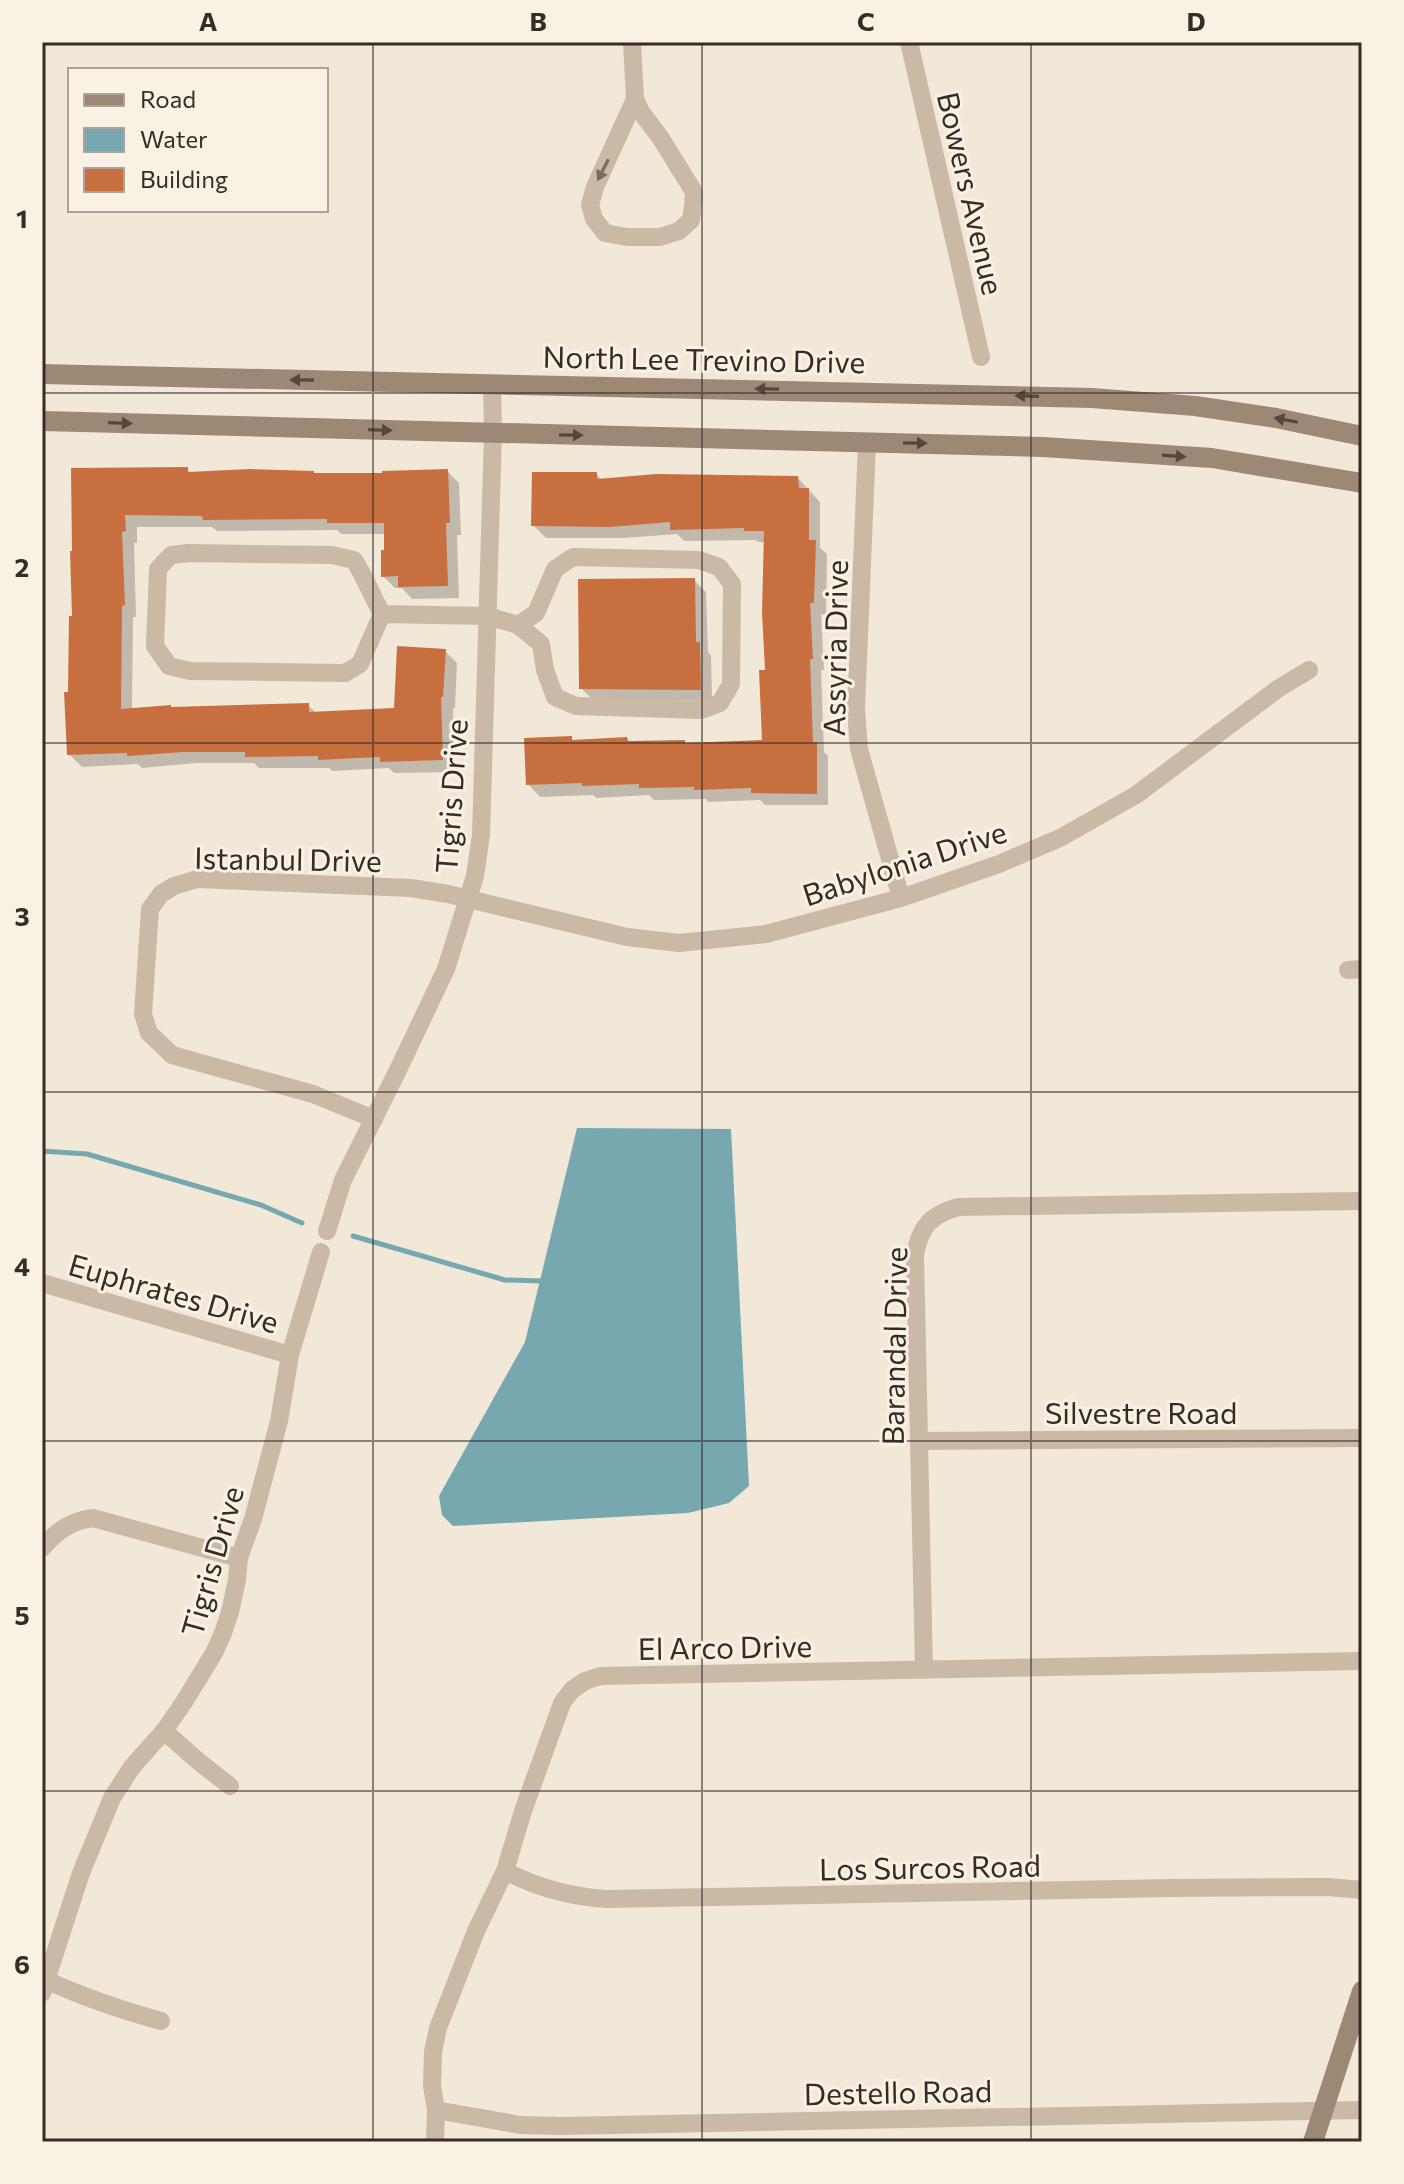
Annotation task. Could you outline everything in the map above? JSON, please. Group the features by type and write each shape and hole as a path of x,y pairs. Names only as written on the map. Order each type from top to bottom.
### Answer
{"main road":[{"name":"North Lee Trevino Drive","path":"42,374 1092,398 1222,410 1362,436"},
{"path":"42,421 1043,447 1212,458 1362,483"},
{"path":"1313,2142 1362,1991"}],"street":[{"path":"632,42 635,99 694,192 691,220 679,231 660,237 605,233 594,219 590,205 595,187 635,99"},
{"name":"Bowers Avenue","path":"909,42 981,357"},
{"name":"Tigris Drive","path":"327,1231 343,1180 446,969 475,876 481,835 492,384"},
{"name":"Assyria Drive","path":"867,442 856,709 859,749 901,898"},
{"path":"171,555 332,555 354,560 382,614 360,664 345,673 190,671 169,666 155,646 158,569 171,555"},
{"path":"382,614 487,616 518,625 541,644 545,670 555,697 576,706 701,710 720,703 731,684 732,584 719,567 699,560 573,557 555,569 536,613 518,625"},
{"name":"Babylonia Drive","path":"468,899 627,937 679,943 766,934 901,898 999,864 1073,831 1136,795 1279,688 1309,670"},
{"name":"Istanbul Drive","path":"374,1119 313,1094 172,1055 149,1033 143,1014 150,909 161,894 197,879 411,888 468,899"},
{"name":"Barandal Drive","path":"924,1670 915,1255 918,1241 931,1220 944,1211 958,1207 1362,1201"},
{"name":"Tigris Drive","path":"44,1986 81,1873 112,1798 132,1767 164,1731 207,1665 223,1633 237,1580 239,1558 253,1519 279,1421 290,1355 321,1252"},
{"name":"Euphrates Drive","path":"42,1283 290,1355"},
{"name":"Silvestre Road","path":"919,1441 1362,1438"},
{"path":"42,1548 59,1530 93,1518 239,1558"},
{"name":"El Arco Drive","path":"435,2142 436,2110 432,2086 433,2052 438,2028 476,1931 505,1871 562,1703 572,1690 585,1681 600,1676 1362,1661"},
{"path":"164,1731 230,1786"},
{"name":"Los Surcos Road","path":"505,1871 530,1884 559,1893 607,1899 1170,1888 1328,1887 1362,1890"},
{"path":"44,1986 161,2021"},
{"name":"Destello Road","path":"436,2110 520,2125 560,2126 1362,2110"}],"water":[{"path":"577,1128 731,1129 749,1486 729,1503 688,1513 453,1526 442,1515 439,1496 525,1342"}],"building":[{"path":"188,467 188,472 250,469 314,473 448,469 448,586 398,587 398,576 381,577 384,523 327,523 327,519 203,520 202,516 125,515 126,531 122,532 125,605 122,606 121,709 171,705 309,703 309,712 394,708 397,646 446,649 441,697 443,760 380,762 380,757 318,760 318,756 245,757 245,752 67,755 64,692 68,692 69,616 72,616 71,468"},
{"path":"532,472 597,472 597,479 656,474 798,476 799,488 809,488 809,540 816,540 814,603 810,603 813,659 810,659 813,742 817,742 817,794 751,793 751,788 639,788 639,784 526,785 524,738 572,736 572,740 627,737 628,741 685,740 685,743 762,740 759,670 765,670 762,612 764,531 744,531 744,528 670,530 670,522 610,527 531,526"},
{"path":"695,578 696,642 700,642 701,690 579,689 578,579"}],"waterway":[{"path":"42,1151 87,1154 261,1205 302,1223"},
{"path":"353,1236 505,1280 543,1281"}]}
